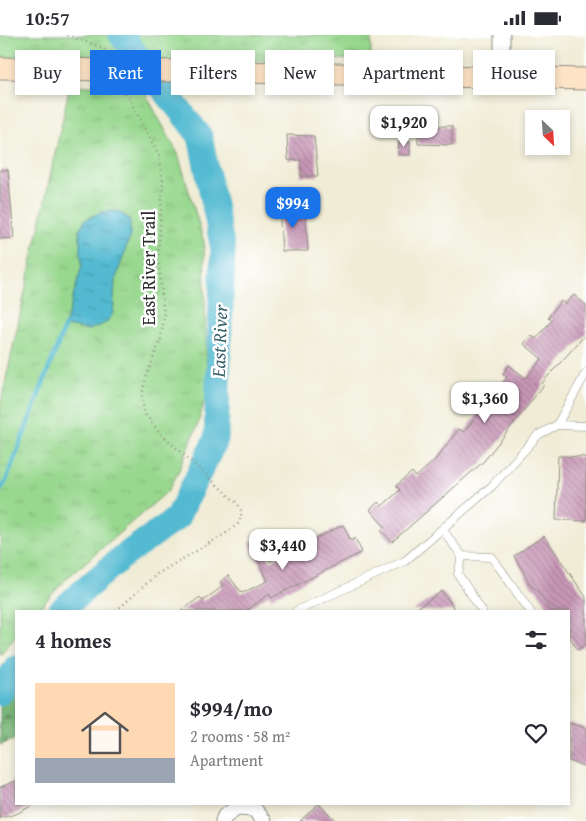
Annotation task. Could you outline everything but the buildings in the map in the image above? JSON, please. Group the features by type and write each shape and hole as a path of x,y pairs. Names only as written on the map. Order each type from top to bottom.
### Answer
{"street":[{"path":"502,35 502,50"},
{"path":"0,68 90,69"},
{"path":"161,70 473,76"},
{"path":"555,78 586,79"},
{"path":"223,821 225,816 236,806 254,809 264,821"}],"lane":[{"path":"556,425 586,373"},
{"path":"298,610 405,561 492,486 538,435 556,425 586,426"},
{"path":"442,529 462,556 458,574 481,610"},
{"path":"462,556 492,557 529,610"}],"path":[{"name":"East River Trail","path":"67,35 104,48 105,50"},
{"name":"East River Trail","path":"117,610 157,574 225,534 239,523 242,512 238,504 161,434 144,413 142,396 146,377 161,337 164,317 158,255 163,182 159,155 126,95"},
{"path":"0,728 15,716"}],"green space":[{"path":"0,35 371,35 371,50 344,50 344,59 334,59 334,50 265,50 265,60 255,60 255,50 171,50 171,61 161,62 161,50 90,50 90,60 80,60 80,50 15,50 15,58 0,57"},
{"path":"80,86 90,86 90,95 146,95 178,154 204,242 207,392 198,424 169,490 66,579 38,610 15,610 15,636 0,655 0,407 68,95 80,95"},
{"path":"15,687 15,739 0,745 0,705"}],"water":[{"path":"118,211 130,220 130,236 115,281 113,313 106,323 88,330 65,326 82,265 79,230 85,220 101,212"}],"waterway":[{"name":"East River","path":"61,610 121,558 177,518 216,439 223,249 200,136 121,35"},
{"path":"0,490 5,483 65,326"},
{"name":"East River","path":"0,693 15,669"}]}
